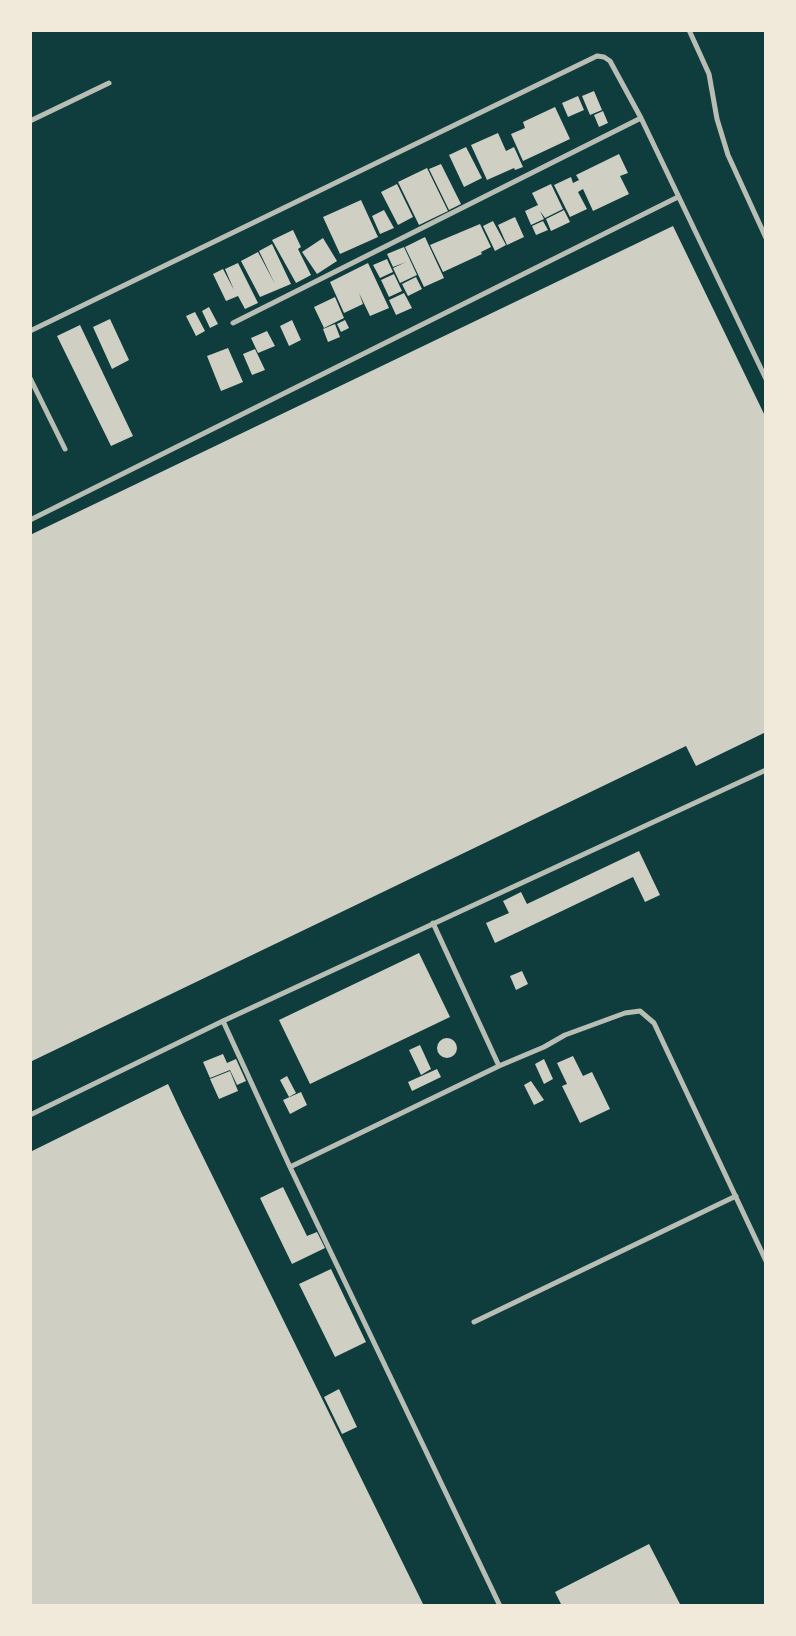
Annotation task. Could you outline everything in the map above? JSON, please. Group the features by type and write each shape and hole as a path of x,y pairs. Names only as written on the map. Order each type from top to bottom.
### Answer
{"lane":[{"path":"689,30 709,74 717,119 728,155 766,238"},
{"path":"30,331 597,56 610,61 641,118 766,379"},
{"path":"30,121 109,83"},
{"path":"233,323 641,118"},
{"path":"30,520 678,197"},
{"path":"30,378 65,449"},
{"path":"30,1115 223,1021 766,770"},
{"path":"433,923 499,1066"},
{"path":"290,1167 565,1035 625,1013 640,1011 654,1023 766,1261"},
{"path":"223,1021 500,1606"},
{"path":"474,1322 736,1196"}],"building":[{"path":"594,91 602,110 590,115 582,96"},
{"path":"578,96 584,110 568,117 562,103"},
{"path":"555,107 570,139 523,161 511,134 525,128 523,122"},
{"path":"603,111 608,123 599,127 594,115"},
{"path":"498,133 506,151 514,147 523,167 514,168 487,180 471,145"},
{"path":"466,147 482,178 464,187 449,155"},
{"path":"619,154 628,173 620,176 629,194 593,211 583,189 578,192 587,209 570,217 554,185 571,177 573,183 579,180 576,175"},
{"path":"441,164 461,204 449,210 429,169"},
{"path":"427,168 448,211 419,225 398,182"},
{"path":"397,184 413,217 398,225 381,192"},
{"path":"551,184 563,209 545,218 540,211 544,219 531,225 525,211 538,205 532,193"},
{"path":"361,200 378,237 340,254 323,217"},
{"path":"384,210 394,228 380,234 372,216"},
{"path":"564,210 570,222 551,231 546,219"},
{"path":"515,217 524,237 507,245 498,225"},
{"path":"493,221 506,245 495,251 483,226"},
{"path":"543,221 548,230 536,235 532,226"},
{"path":"480,224 491,247 443,272 430,245"},
{"path":"673,226 766,418 766,732 696,766 686,746 30,1062 30,535"},
{"path":"293,230 301,247 298,249 311,275 296,283 272,240"},
{"path":"425,237 444,278 424,287 405,247"},
{"path":"323,238 337,261 317,274 302,252"},
{"path":"272,244 291,284 260,297 241,261 258,252 275,284 259,251"},
{"path":"404,247 417,275 400,283 393,268 406,262 393,267 387,254"},
{"path":"387,259 393,272 380,278 373,265"},
{"path":"238,263 258,303 245,309 238,296 226,301 213,274 223,269 234,290 225,269"},
{"path":"368,263 389,308 370,316 359,293 363,304 344,313 330,282"},
{"path":"394,274 402,291 389,297 381,280"},
{"path":"416,277 422,289 408,296 402,284"},
{"path":"404,293 412,308 396,315 389,300"},
{"path":"335,297 344,318 324,328 314,307"},
{"path":"209,307 218,324 210,328 202,311"},
{"path":"195,312 205,331 196,336 186,316"},
{"path":"110,319 129,360 112,369 93,327"},
{"path":"292,320 301,340 289,346 280,326"},
{"path":"345,320 349,328 341,332 337,324"},
{"path":"335,324 340,337 328,342 323,329"},
{"path":"80,325 133,436 111,446 57,336"},
{"path":"267,331 275,346 258,353 251,338"},
{"path":"228,348 243,382 221,391 207,356"},
{"path":"255,349 265,370 252,375 243,354"},
{"path":"639,851 660,895 645,902 633,877 495,943 486,923 509,913 503,901 521,892 527,904"},
{"path":"419,953 450,1017 310,1084 279,1020"},
{"path":"522,971 528,984 516,990 510,976"},
{"path":"447,1038 454,1041 457,1048 454,1055 447,1058 440,1055 437,1048 440,1041"},
{"path":"420,1045 431,1069 421,1075 409,1050"},
{"path":"223,1054 227,1063 236,1059 246,1081 237,1085 230,1070 210,1078 203,1062"},
{"path":"573,1056 583,1076 592,1072 610,1109 580,1123 562,1086 567,1084 557,1063"},
{"path":"544,1059 553,1079 544,1084 535,1064"},
{"path":"437,1069 441,1077 412,1091 408,1082"},
{"path":"230,1071 238,1091 219,1099 210,1079"},
{"path":"287,1076 296,1093 289,1097 280,1080"},
{"path":"531,1081 544,1100 534,1105 524,1085"},
{"path":"168,1084 424,1606 30,1606 30,1152"},
{"path":"301,1092 307,1105 290,1114 283,1100"},
{"path":"283,1187 307,1236 317,1232 325,1248 292,1264 260,1198"},
{"path":"331,1269 366,1342 335,1357 299,1284"},
{"path":"339,1389 357,1427 342,1434 324,1397"},
{"path":"649,1544 681,1606 562,1606 555,1592"}]}
